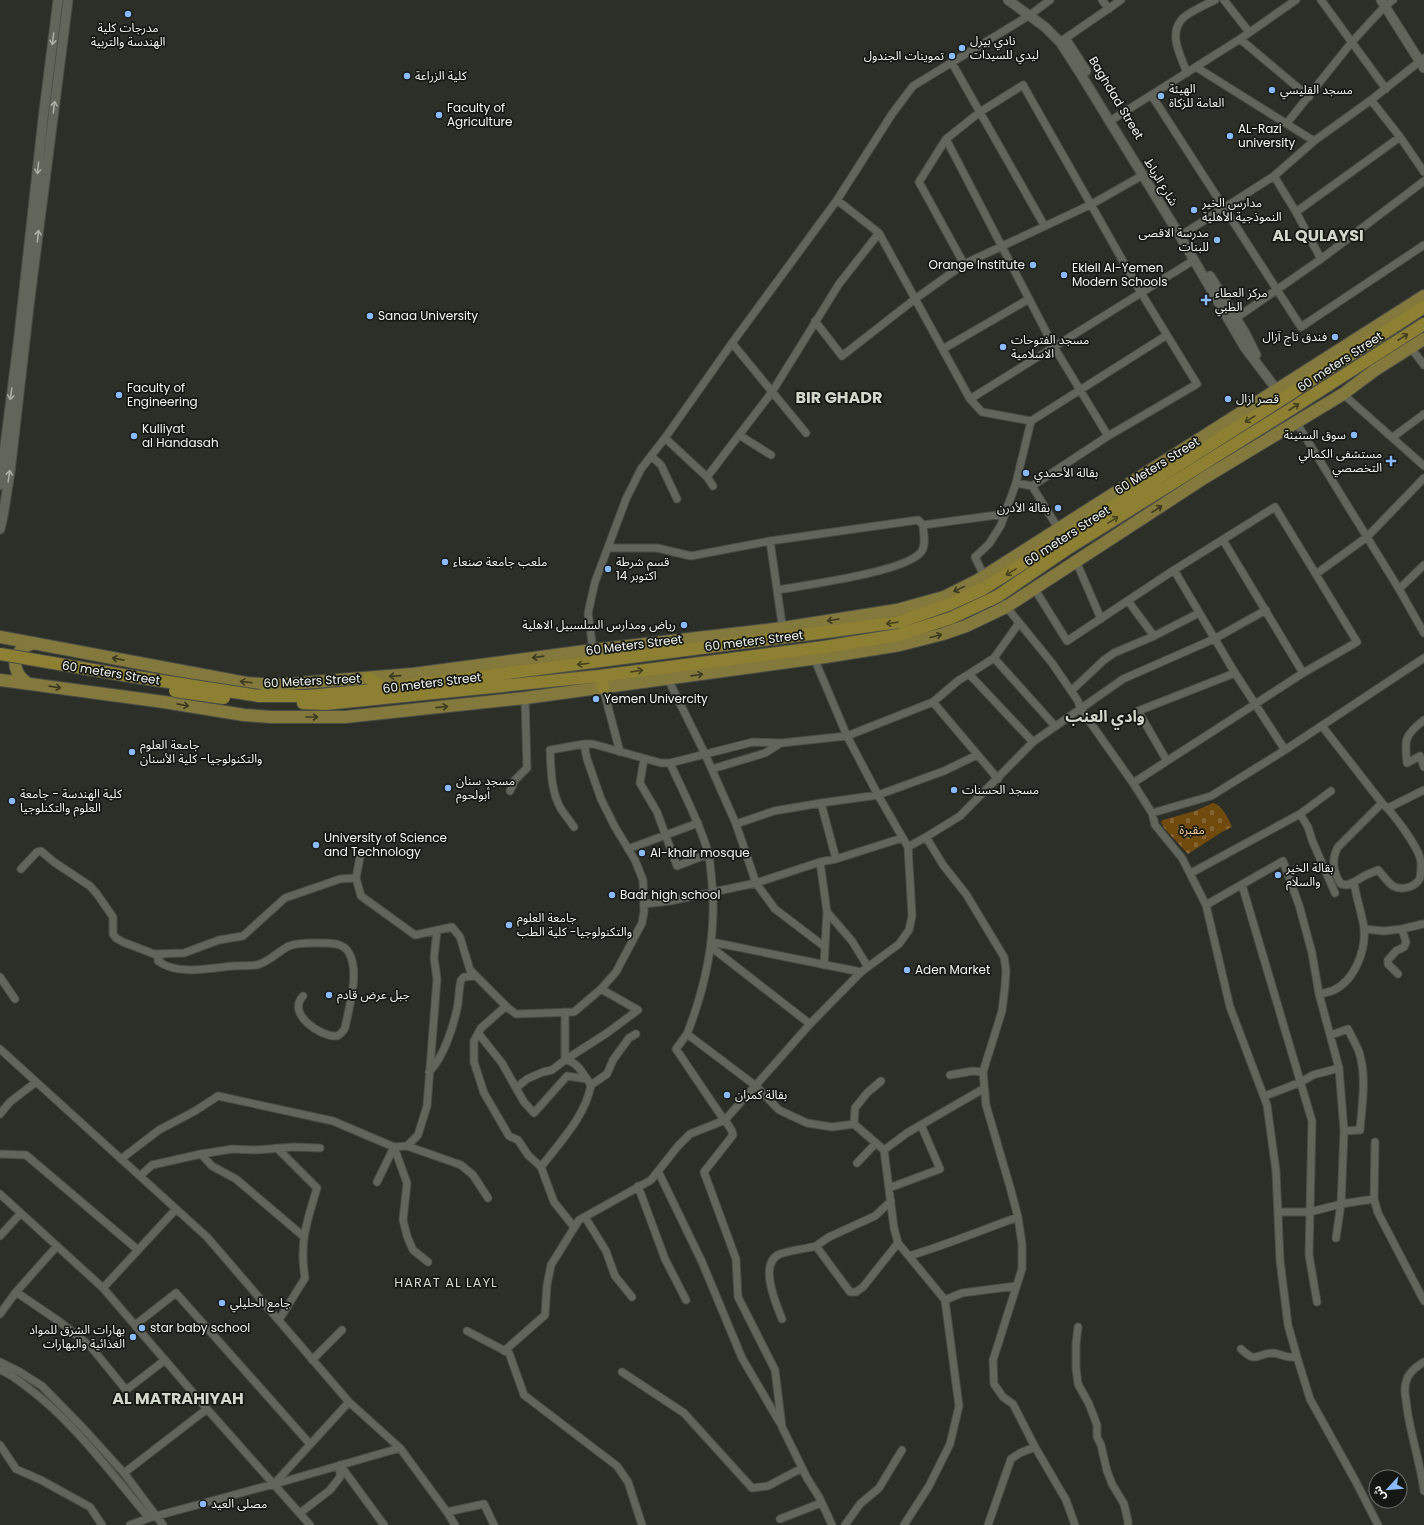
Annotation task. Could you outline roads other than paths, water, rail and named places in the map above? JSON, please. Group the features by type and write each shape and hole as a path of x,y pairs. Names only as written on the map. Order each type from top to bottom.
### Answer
{"highway":[{"name":"60 meters Street","path":"0,654 258,699 384,689 606,655 783,633 899,622 948,604 1365,340 1424,307"},
{"name":"60 meters Street","path":"0,660 201,696 325,704 781,657 824,647 898,635 951,618 998,596 1067,549 1198,468 1424,324"},
{"path":"1198,468 1204,478"},
{"path":"599,676 603,688"},
{"path":"369,678 384,689"}],"main road":[{"name":"60 Meters Street","path":"982,582 1058,528 1184,455 1277,390 1365,340 1424,296"},
{"name":"60 Meters Street","path":"0,680 164,702 244,715 272,717 345,717 525,698 603,688 668,679 781,657 814,658 900,645 943,634 966,626 1006,606 1204,478 1343,394 1375,370 1424,339"},
{"name":"60 Meters Street","path":"0,637 246,683 276,685 413,674 593,650 606,655"},
{"path":"0,685 21,682 15,663 16,657 23,648 34,643"}],"street":[{"path":"0,529 10,472 43,119 58,0"},
{"path":"27,292 68,0"},
{"path":"1008,0 1051,25 1062,40 1121,0"},
{"path":"1017,0 1032,14"},
{"path":"593,650 588,613 595,582 626,499 641,469 837,200 892,114 913,86 1032,14 1050,0"},
{"path":"1102,0 1109,8"},
{"path":"1187,72 1177,47 1176,30 1183,18 1215,0"},
{"path":"1224,0 1249,32"},
{"path":"1112,120 1240,39 1296,0"},
{"path":"1321,0 1386,89"},
{"path":"1287,123 1383,3 1393,0"},
{"path":"1182,235 1274,176 1314,141 1423,62 1383,3"},
{"path":"1240,39 1309,97"},
{"name":"شارع الرباط","path":"1062,40 1112,120 1143,175 1182,235 1194,260 1233,321 1246,348 1277,390"},
{"path":"952,63 1044,225"},
{"path":"1196,67 1314,141"},
{"path":"964,264 919,182 946,139 980,112 1023,85 1092,204 1140,292 1197,384 1108,436 1032,486"},
{"path":"1152,96 1301,327 1424,245"},
{"path":"1371,100 1400,137 1424,172"},
{"name":"Baghdad Street","path":"1112,120 1233,321"},
{"path":"1296,212 1400,137"},
{"path":"946,139 1054,347 1108,436"},
{"path":"815,321 842,356 915,299 964,264 1044,225 1092,204 1143,175"},
{"path":"1274,176 1296,212 1321,259"},
{"path":"1233,321 1321,259 1424,181"},
{"path":"837,200 879,233 970,398 982,412 1031,420 1080,391 1167,335"},
{"path":"707,477 772,392 839,284 879,233"},
{"path":"970,398 1194,260"},
{"path":"943,349 1028,299"},
{"path":"0,485 3,435 26,305"},
{"path":"732,343 806,433"},
{"path":"1411,348 1424,365"},
{"path":"1343,394 1424,466"},
{"path":"1392,437 1424,414"},
{"path":"982,582 975,557 989,544 1000,525 1016,482 1031,420"},
{"path":"1296,422 1399,589 1424,633"},
{"path":"739,435 771,455"},
{"path":"665,438 707,477 713,486"},
{"path":"651,456 661,465 676,499"},
{"path":"1316,574 1367,537 1424,478"},
{"path":"1016,482 1032,486 1058,528"},
{"path":"1034,588 1067,641 1174,570 1275,507 1357,642 1303,673 1133,783"},
{"path":"922,525 1004,514"},
{"path":"608,548 657,548 691,556 770,541 918,520 922,525 924,545 921,552 906,562 875,572 778,590"},
{"path":"1222,540 1303,673"},
{"path":"770,541 783,633"},
{"path":"1076,561 1101,619"},
{"path":"1399,589 1424,565"},
{"path":"1174,570 1214,639 1285,750"},
{"path":"998,596 1052,663 1078,701 1080,708 1133,783 1152,813 1155,826 1182,858 1206,905 1230,1007 1265,1096 1267,1105 1276,1171 1280,1260 1288,1325 1310,1399 1378,1525"},
{"path":"1128,601 1154,636"},
{"path":"908,847 960,816 1033,742 1080,708 1123,680 1214,639 1266,610"},
{"path":"1071,691 1104,660 1114,653 1154,636 1199,613"},
{"path":"574,827 561,809 556,798 551,773 550,750 584,744 593,744 644,759 661,763 670,763 752,742 781,743 847,736 933,702 959,680 994,658 1019,623"},
{"path":"504,1351 545,1315 550,1266 579,1220 651,1180 678,1146 690,1134 724,1120 810,1024 861,972 899,944 909,930 912,916 908,847 878,795 847,736 814,658"},
{"path":"994,658 1055,726"},
{"path":"1152,813 1211,796 1285,750 1424,658"},
{"path":"1167,760 1138,711 1235,673"},
{"path":"969,674 1033,742"},
{"path":"668,679 705,754 736,824 756,884 775,909 825,947"},
{"path":"603,688 620,752"},
{"path":"510,791 515,780 527,768 525,698"},
{"path":"933,702 998,778"},
{"path":"1424,720 1409,734 1405,744 1407,763 1420,756 1424,767"},
{"path":"1322,726 1382,803 1388,808 1410,838 1421,861 1420,877 1415,884 1408,888 1393,886 1378,870 1347,885 1341,884 1337,879 1333,855 1338,847 1382,803"},
{"path":"712,769 765,754 781,743"},
{"path":"360,857 356,878 361,896 415,935 452,927 460,937 470,970 516,1014 574,1012 601,989 616,972 630,942 642,923 644,912 643,880 635,860 615,827 601,799 587,759 584,744"},
{"path":"736,824 774,811 878,795 944,771 977,755"},
{"path":"644,759 640,783 657,812 677,866 708,854"},
{"path":"670,763 698,823 708,854 714,893 712,944 697,1008 687,1034 676,1049 733,1135 704,1172 736,1259 738,1297 775,1370 782,1427"},
{"path":"1191,873 1300,814 1331,790"},
{"path":"1388,808 1424,790"},
{"path":"821,803 836,859"},
{"path":"1300,814 1308,827 1312,840 1335,893"},
{"path":"628,849 698,823"},
{"path":"926,837 943,865 966,894 1004,957 1006,970 1002,1011 983,1072 983,1089 986,1105 1018,1217 1022,1244 1022,1269 993,1360 994,1384 1003,1397 1013,1404 1035,1447 1066,1500 1075,1525"},
{"path":"644,904 670,901 756,884 820,862 836,859 902,838"},
{"path":"21,868 37,852 41,851 90,886 97,894 113,917 113,934 116,938 154,954 162,955 184,953 219,940 243,936 285,898 340,879 356,878"},
{"path":"1206,905 1283,861 1299,905 1312,953 1319,994 1339,1068 1344,1131 1341,1204 1336,1238"},
{"path":"820,862 827,912 824,965"},
{"path":"1319,994 1335,989 1350,975 1359,961 1364,946 1364,929 1354,882"},
{"path":"1242,885 1312,1121 1309,1255 1317,1302"},
{"path":"827,912 852,941 868,967"},
{"path":"1364,929 1384,931 1402,929 1423,924"},
{"path":"1398,974 1388,964 1388,960 1396,951 1404,947 1406,942 1402,929"},
{"path":"407,1146 418,1135 427,1106 437,979 434,958 437,930"},
{"path":"162,955 158,956 157,958 158,961 164,965 181,969 204,969 258,964 289,946 298,944 332,943 340,945 346,949 351,958 354,978 345,1028 342,1033 336,1036 319,1031 305,1020 299,1013 297,1007 303,996"},
{"path":"712,944 861,972"},
{"path":"712,944 810,1024"},
{"path":"429,1072 439,1061 446,1045 458,1004 461,980 464,977 476,976"},
{"path":"0,977 15,999"},
{"path":"516,1088 527,1079 552,1070 638,1010 601,989"},
{"path":"506,1006 481,1028 478,1033 474,1041 474,1062 484,1093 509,1136 518,1140 528,1155 541,1167 554,1202 574,1227"},
{"path":"565,1012 565,1060"},
{"path":"1331,1035 1348,1029 1359,1052 1362,1071 1360,1130 1344,1131"},
{"path":"478,1033 502,1063 524,1102 534,1113 566,1076 589,1082 607,1074 613,1060 629,1038 636,1034"},
{"path":"687,1034 756,1086 779,1110 807,1123 832,1127 854,1124 884,1150 894,1228 898,1243 945,1300 959,1406 950,1444 929,1486 904,1525"},
{"path":"0,1049 208,1237 349,1402 400,1448 455,1525"},
{"path":"541,1167 582,1112 589,1093 589,1082 580,1069 570,1060 565,1060"},
{"path":"1265,1096 1301,1082 1313,1075 1339,1068"},
{"path":"950,1075 973,1070 983,1072"},
{"path":"854,1124 855,1108 881,1081"},
{"path":"0,1114 10,1102 36,1082"},
{"path":"884,1150 921,1124 983,1089"},
{"path":"121,1159 159,1130 195,1111 218,1096 333,1121 394,1147 407,1146 461,1165 473,1175 488,1198"},
{"path":"889,1188 940,1169 921,1124"},
{"path":"1375,1142 1374,1199 1378,1213 1424,1300"},
{"path":"857,1163 876,1143"},
{"path":"140,1176 152,1165 232,1149 256,1150 294,1146 320,1148"},
{"path":"377,1182 394,1147"},
{"path":"394,1147 407,1183 404,1220 407,1236 413,1250 428,1262"},
{"path":"277,1148 317,1188 303,1236 302,1260 305,1278 279,1320"},
{"path":"0,1154 26,1155 138,1250"},
{"path":"201,1154 212,1166 236,1179 303,1236"},
{"path":"658,1171 702,1262 742,1358 782,1427 832,1525"},
{"path":"638,1186 665,1259 686,1300"},
{"path":"0,1194 103,1288 206,1409 310,1525"},
{"path":"1278,1212 1310,1212 1341,1204 1374,1199"},
{"path":"782,1319 773,1298 769,1269 773,1259 779,1254 816,1246 829,1237 875,1216 890,1201"},
{"path":"103,1288 176,1209"},
{"path":"0,1236 21,1213"},
{"path":"585,1217 606,1251 615,1276 632,1297"},
{"path":"909,1256 931,1250 1018,1217"},
{"path":"816,1246 850,1292 856,1292 863,1287 898,1243"},
{"path":"0,1314 16,1292 57,1246"},
{"path":"945,1300 962,1293 1016,1286"},
{"path":"16,1292 60,1322 91,1347 126,1390 165,1360"},
{"path":"135,1325 176,1293 310,1444"},
{"path":"1078,1327 1076,1368 1078,1384 1089,1404 1097,1425 1097,1437 1107,1471 1124,1504 1128,1525"},
{"path":"312,1360 342,1330"},
{"path":"467,1331 509,1353 524,1395 617,1466 628,1482 642,1525"},
{"path":"1241,1348 1248,1355 1256,1358 1271,1353 1289,1358 1297,1357"},
{"path":"0,1362 42,1386 124,1473 163,1525"},
{"path":"1424,1362 1410,1374 1406,1382 1405,1393 1407,1416 1422,1474 1424,1491"},
{"path":"0,1370 6,1372 22,1384 62,1417 149,1518"},
{"path":"622,1372 684,1413 752,1488 768,1486 802,1468"},
{"path":"22,1384 28,1377"},
{"path":"274,1484 349,1402"},
{"path":"124,1473 206,1409"},
{"path":"0,1445 16,1469 41,1480 90,1507 102,1525"},
{"path":"988,1525 1011,1459 1020,1453 1035,1447"},
{"path":"130,1525 149,1518 400,1448"},
{"path":"845,1525 860,1504 879,1488 902,1450"},
{"path":"300,1513 330,1490 340,1477 340,1465"},
{"path":"340,1465 384,1525"},
{"path":"780,1519 821,1503"},
{"path":"447,1512 484,1504 494,1525"}],"place":[{"name":"مدرجات كلية الهندسة والتربية","path":"128,14"},
{"name":"نادي بيرل ليدي للسيدات","path":"962,48"},
{"name":"تموينات الجندول","path":"952,56"},
{"name":"كلية الزراعة","path":"407,76"},
{"name":"مسجد القليسي","path":"1272,90"},
{"name":"الهيئة العامة للزكاة","path":"1161,96"},
{"name":"Faculty of Agriculture","path":"439,115"},
{"name":"AL-Razi university","path":"1230,136"},
{"name":"مدارس الخير النموذجية الأهلية","path":"1194,210"},
{"name":"مدرسة الاقصى للبنات","path":"1217,240"},
{"name":"Orange Institute","path":"1033,265"},
{"name":"Eklell Al-Yemen Modern Schools","path":"1064,275"},
{"name":"مركز العطاء الطبي","path":"1206,300"},
{"name":"Sanaa University","path":"370,316"},
{"name":"فندق تاج آزال","path":"1335,337"},
{"name":"مسجد الفتوحات الاسلامية","path":"1003,347"},
{"name":"Faculty of Engineering","path":"119,395"},
{"name":"قصر ازال","path":"1228,399"},
{"name":"سوق السنينة","path":"1354,435"},
{"name":"Kulliyat al Handasah","path":"134,436"},
{"name":"مستشفى الكمالي التخصصي","path":"1391,461"},
{"name":"بقالة الأحمدي","path":"1026,473"},
{"name":"بقالة الأدرن","path":"1058,508"},
{"name":"ملعب جامعة صنعاء","path":"445,562"},
{"name":"قسم شرطة 14 اكتوبر","path":"608,569"},
{"name":"رياض ومدارس السلسبيل الاهلية","path":"684,625"},
{"name":"Yemen Univercity","path":"596,699"},
{"name":"جامعة العلوم والتكنولوجيا- كلية الأسنان","path":"132,752"},
{"name":"مسجد سنان أبولحوم","path":"448,788"},
{"name":"مسجد الحسنات","path":"954,790"},
{"name":"كلية الهندسة - جامعة العلوم والتكنلوجيا","path":"12,801"},
{"name":"University of Science and Technology","path":"316,845"},
{"name":"Al-khair mosque","path":"642,853"},
{"name":"بقالة الخير والسلام","path":"1278,875"},
{"name":"Badr high school","path":"612,895"},
{"name":"جامعة العلوم والتكنولوجيا- كلية الطب","path":"509,925"},
{"name":"Aden Market","path":"907,970"},
{"name":"جبل عرض قادم","path":"329,995"},
{"name":"بقالة كمران","path":"727,1095"},
{"name":"جامع الحليلي","path":"222,1303"},
{"name":"star baby school","path":"142,1328"},
{"name":"بهارات الشرق للمواد الغذائية والبهارات","path":"133,1337"},
{"name":"مصلى العيد","path":"203,1504"}],"district":[{"name":"AL QULAYSI","path":"1318,235"},
{"name":"BIR GHADR","path":"839,397"},
{"name":"وادي العنب","path":"1105,716"},
{"name":"HARAT AL LAYL","path":"446,1282"},
{"name":"AL MATRAHIYAH","path":"178,1398"}],"park label":[{"name":"مقبرة","path":"1192,830"}]}
